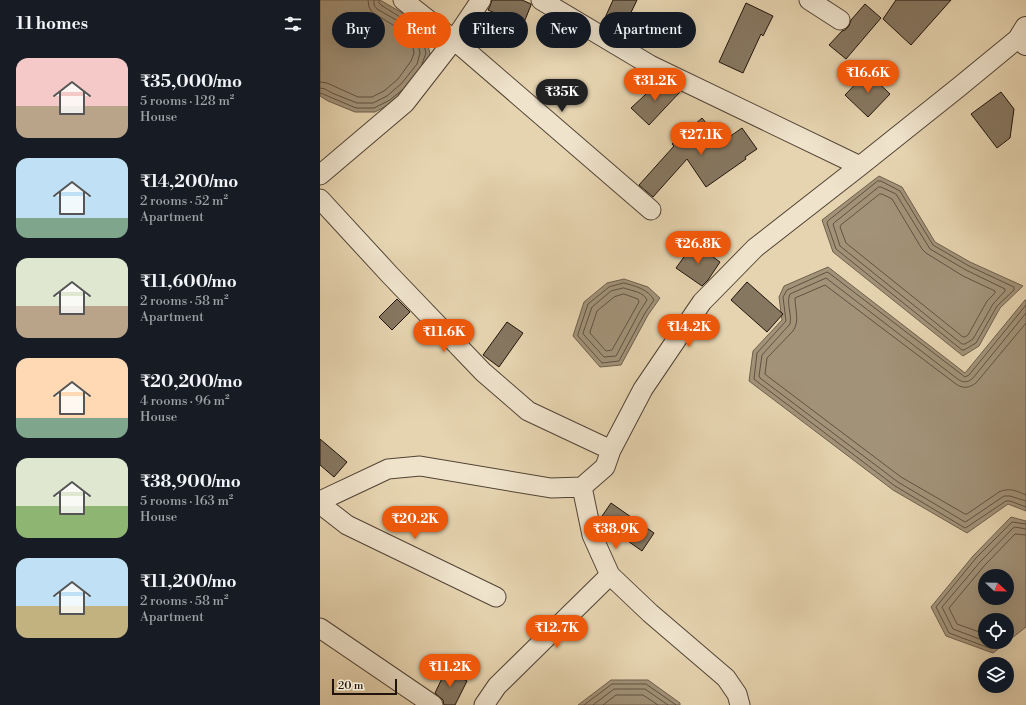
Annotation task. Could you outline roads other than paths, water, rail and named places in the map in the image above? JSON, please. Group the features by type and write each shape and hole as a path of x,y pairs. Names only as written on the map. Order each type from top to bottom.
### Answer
{"street":[{"path":"403,0 454,40 651,210"},
{"path":"320,175 405,103 454,40 481,0"},
{"path":"542,0 650,65 860,166"},
{"path":"809,0 840,20"},
{"path":"320,501 388,469 420,466 551,488 582,487 604,467 611,450 643,389 702,302 755,248 1024,36"},
{"path":"320,199 483,372 528,411 611,450"},
{"path":"582,487 592,535 610,576 650,613 726,678 737,694 740,705"},
{"path":"320,504 347,524 496,597"},
{"path":"484,705 497,686 610,576"},
{"path":"320,628 433,705"}],"water":[{"path":"320,0 380,0 401,12 393,12 393,48 429,48 430,54 425,68 392,103 375,112 355,112 328,101 320,96"},
{"path":"879,176 902,187 935,242 970,262 1023,286 1000,308 979,346 963,356 833,252 822,220"},
{"path":"828,267 965,373 1026,300 1026,511 1008,504 967,533 893,490 749,381 753,351 782,320 779,297 784,286"},
{"path":"624,279 648,287 660,298 648,315 621,365 600,367 573,336 584,302 607,283"},
{"path":"1011,517 1026,521 1026,627 1014,636 1014,613 978,613 978,648 946,636 931,607 973,556"},
{"path":"982,649 998,649 993,653"},
{"path":"611,680 648,680 680,703 680,705 578,705"}]}
